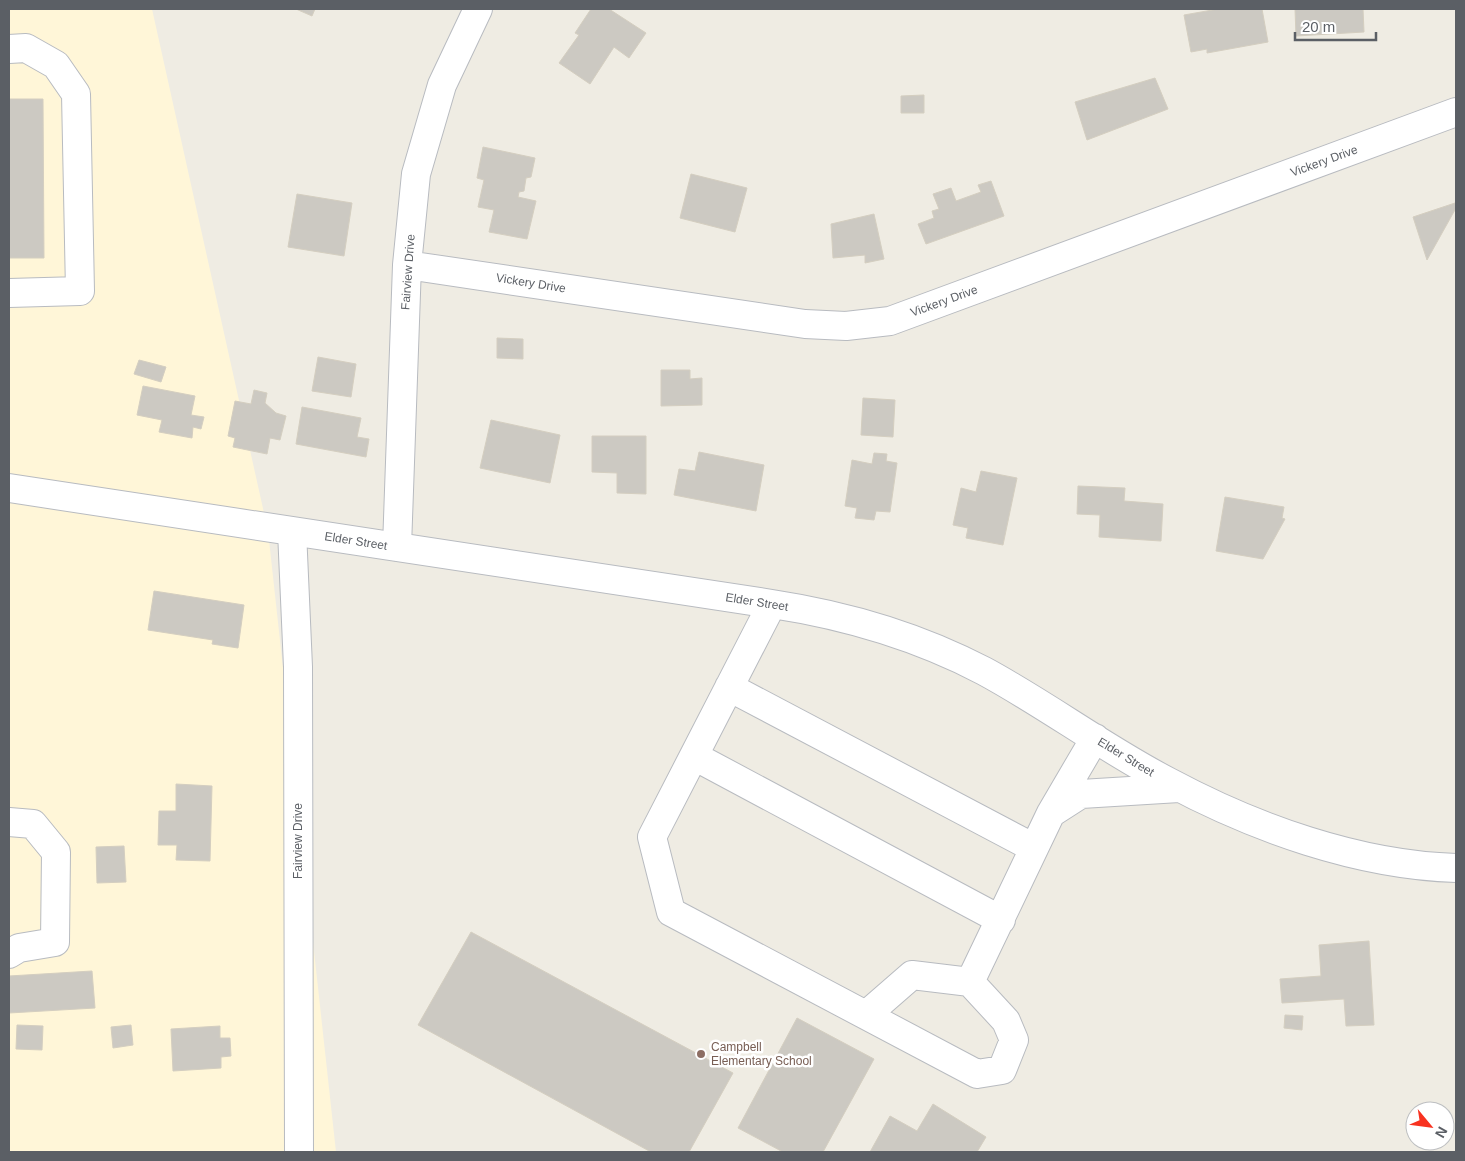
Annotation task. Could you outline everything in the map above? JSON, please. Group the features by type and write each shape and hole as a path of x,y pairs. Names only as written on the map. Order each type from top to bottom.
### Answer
{"street":[{"name":"Fairview Drive","path":"397,547 407,265 416,174 442,85 478,9"},
{"path":"9,48 26,48 56,65 76,94 80,291 9,293"},
{"name":"Vickery Drive","path":"407,265 805,324 846,326 890,321 1456,112"},
{"name":"Elder Street","path":"9,488 772,604 859,623 920,643 983,671 1179,788 1266,827 1322,845 1393,861 1456,868"},
{"name":"Fairview Drive","path":"292,531 298,677 299,1152"},
{"path":"772,604 652,837 671,912 977,1074 1002,1070 1014,1040 1006,1021 970,982 912,975 866,1015"},
{"path":"729,687 1034,848"},
{"path":"970,982 1051,812 1095,738"},
{"path":"694,756 1001,920"},
{"path":"1051,812 1081,794 1179,788"},
{"path":"9,822 33,824 56,852 55,942 19,948 9,954"}],"shaded area":[{"path":"9,9 152,9 268,531 336,1152 9,1152"}],"building":[{"path":"296,9 315,9 312,16"},
{"path":"591,9 609,9 646,33 629,58 614,47 590,84 559,63 579,35 575,33"},
{"path":"1218,9 1262,9 1268,42 1207,53 1207,49 1191,52 1184,15"},
{"path":"1295,9 1363,9 1364,32 1296,36"},
{"path":"1155,78 1168,109 1087,140 1075,102"},
{"path":"924,95 924,113 901,113 901,96"},
{"path":"9,99 43,99 44,258 9,258"},
{"path":"483,147 535,158 531,177 526,178 524,191 519,192 518,197 536,201 527,239 489,232 494,210 478,207 484,180 477,178"},
{"path":"691,174 747,188 735,232 680,218"},
{"path":"991,181 1004,216 926,244 918,224 934,218 932,211 939,209 933,194 951,188 956,201 981,192 978,185"},
{"path":"297,194 352,203 344,256 288,247"},
{"path":"1455,203 1456,208 1427,260 1413,217"},
{"path":"874,214 884,259 865,263 865,255 833,258 831,224"},
{"path":"497,338 523,339 523,359 497,358"},
{"path":"318,357 356,364 351,397 312,391"},
{"path":"139,360 166,367 161,382 134,374"},
{"path":"661,370 690,370 690,379 702,378 702,405 661,406"},
{"path":"143,386 195,396 191,415 204,417 201,429 193,427 192,438 159,432 162,420 137,415"},
{"path":"254,390 267,393 265,403 276,413 286,416 280,440 270,438 267,454 233,447 235,438 228,436 235,401 251,404"},
{"path":"863,398 895,400 893,437 861,435"},
{"path":"302,407 361,418 357,437 369,439 366,457 296,444"},
{"path":"491,420 560,435 550,483 480,468"},
{"path":"592,436 646,436 646,494 617,493 617,473 592,472"},
{"path":"699,452 764,465 756,511 674,495 679,469 695,471"},
{"path":"874,453 887,454 886,461 897,463 890,512 876,511 874,520 855,518 857,508 845,506 852,460 872,464"},
{"path":"981,471 1017,478 1003,545 966,538 968,528 953,525 961,488 976,492"},
{"path":"1078,486 1125,488 1124,501 1163,504 1161,541 1099,537 1100,515 1077,514"},
{"path":"1225,497 1284,507 1282,518 1285,519 1263,559 1216,551"},
{"path":"154,591 244,605 238,648 212,644 213,640 148,630"},
{"path":"176,784 212,786 210,861 176,860 177,845 158,845 159,811 176,811"},
{"path":"124,846 126,882 97,883 96,847"},
{"path":"471,932 733,1073 689,1152 651,1152 418,1025"},
{"path":"1369,941 1374,1025 1346,1026 1344,999 1282,1003 1280,979 1321,976 1319,945"},
{"path":"92,971 95,1008 9,1013 9,976"},
{"path":"1285,1015 1303,1016 1302,1030 1284,1028"},
{"path":"797,1018 874,1059 823,1152 783,1152 738,1128"},
{"path":"17,1025 43,1026 42,1050 16,1049"},
{"path":"131,1025 133,1045 113,1048 111,1027"},
{"path":"220,1026 220,1038 230,1038 231,1056 221,1057 221,1068 173,1071 171,1029"},
{"path":"933,1104 986,1137 977,1152 870,1152 890,1116 917,1131"}],"place":[{"name":"Campbell Elementary School","path":"701,1054"}]}
